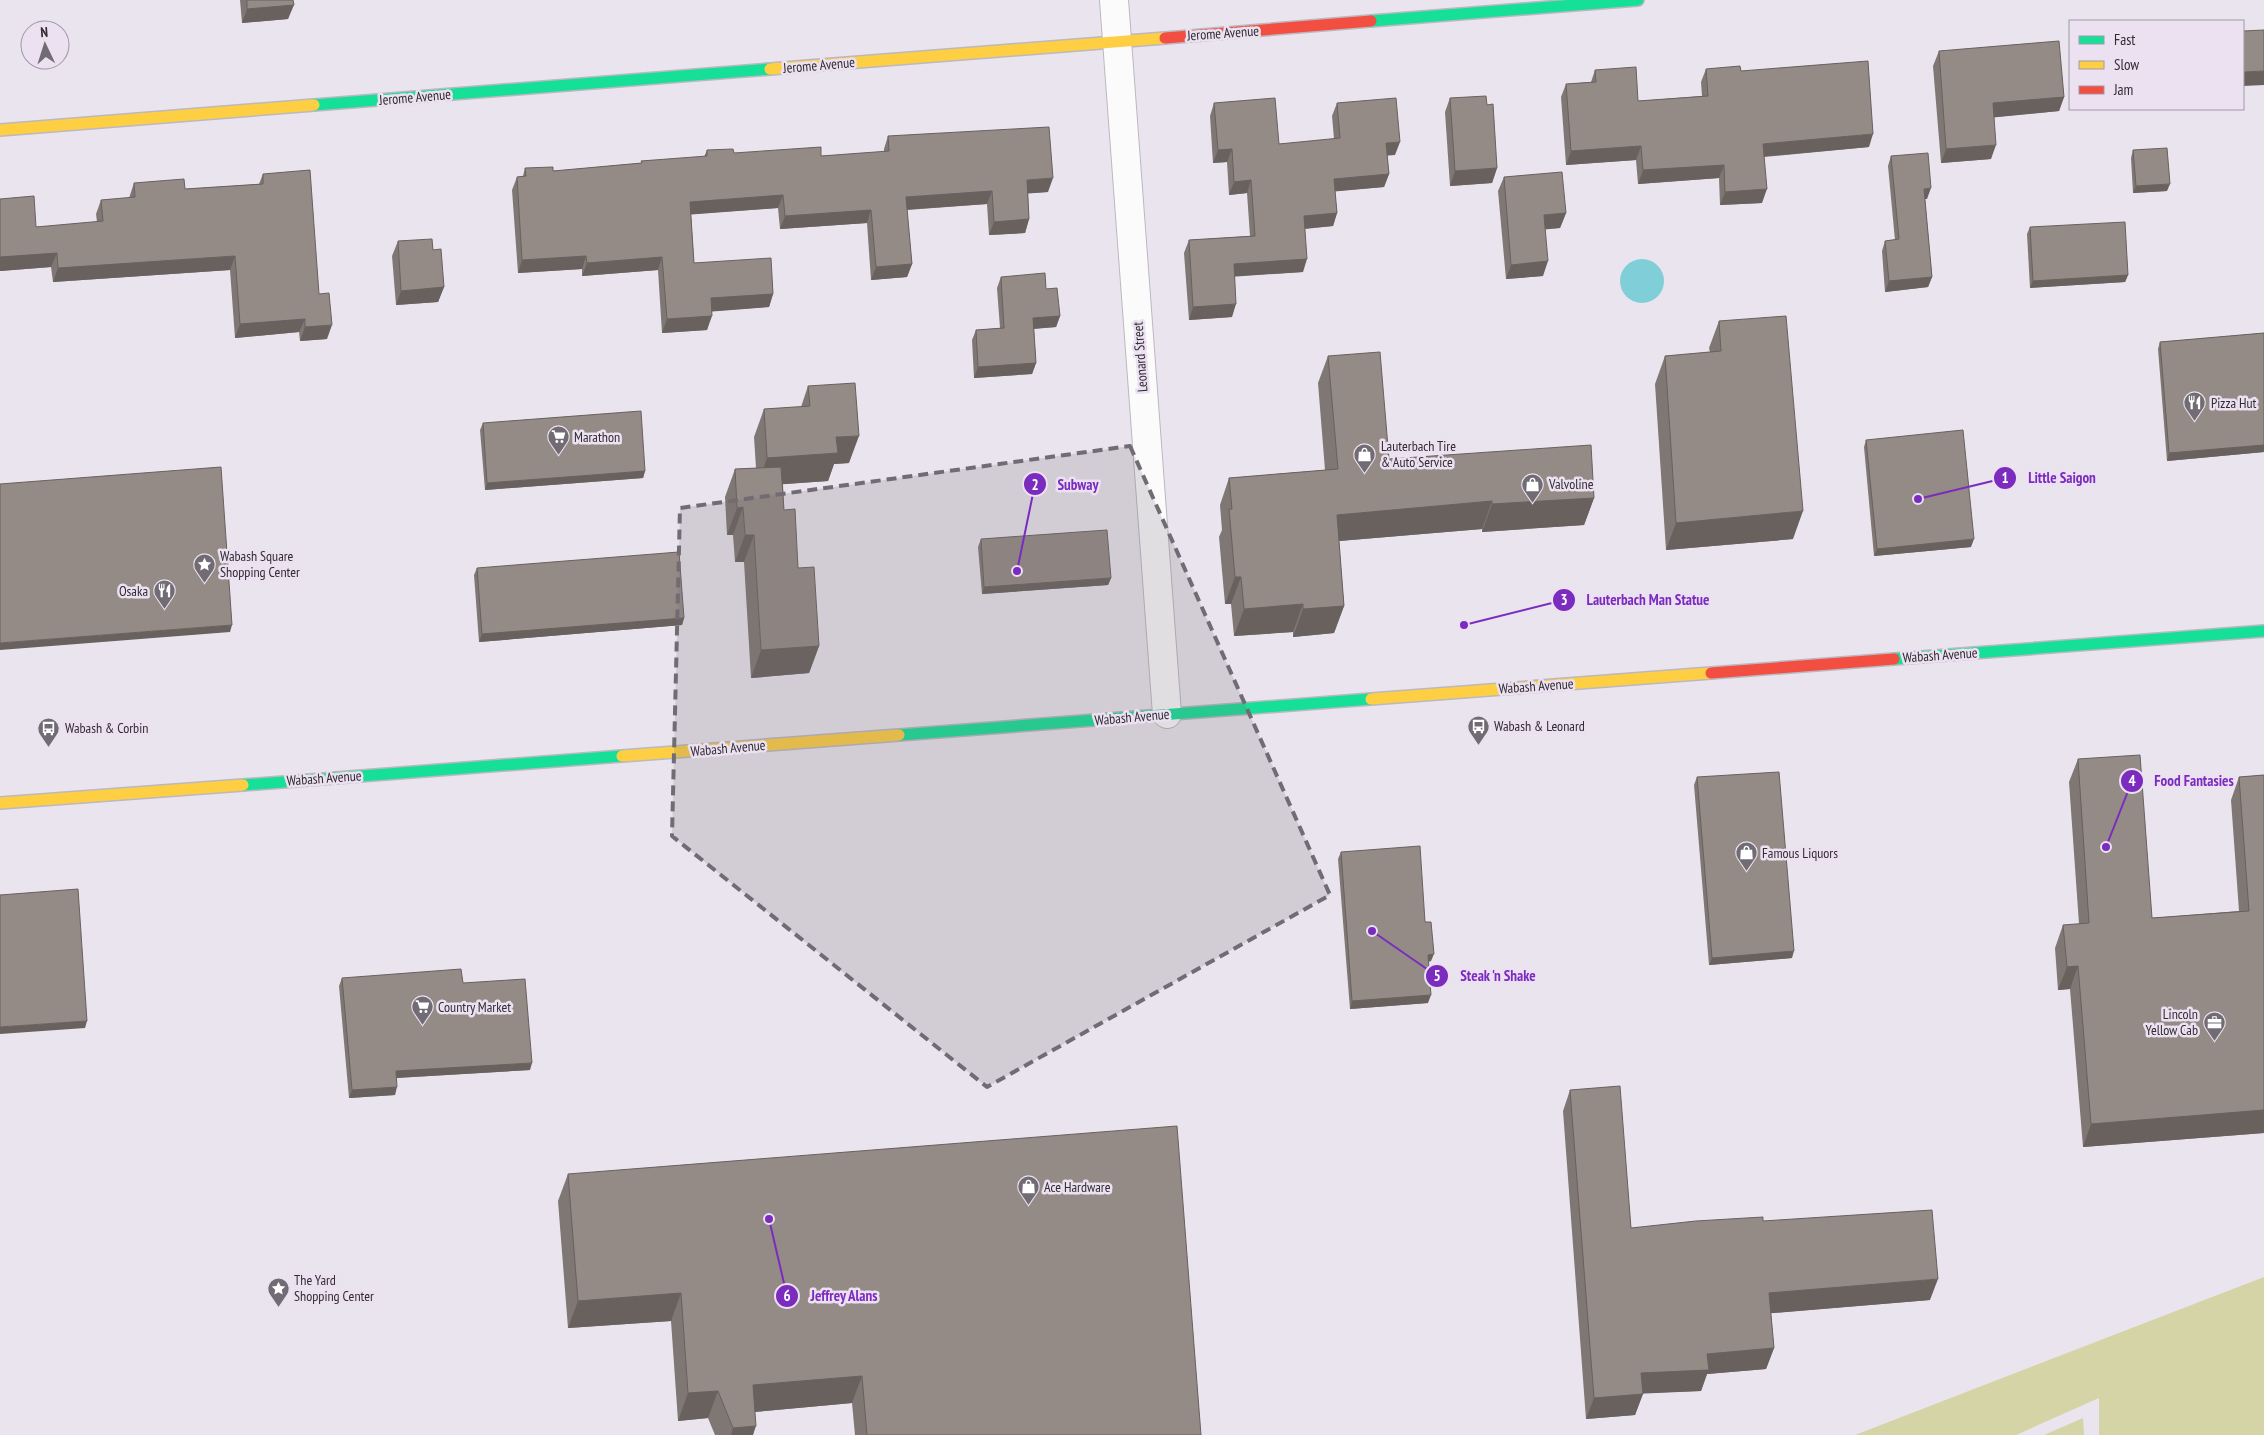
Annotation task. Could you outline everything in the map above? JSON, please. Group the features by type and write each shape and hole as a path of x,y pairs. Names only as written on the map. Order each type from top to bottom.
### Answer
{"main road":[{"name":"Jerome Avenue","path":"0,130 1638,0"},
{"name":"Wabash Avenue","path":"0,803 2264,631"}],"street":[{"name":"Leonard Street","path":"1114,0 1167,714"}],"highlighted area":[{"path":"1130,446 1330,895 987,1087 672,836 680,508"}],"green space":[{"path":"2264,1277 2264,1435 2099,1435 2099,1398 2016,1435 1855,1435"},
{"path":"2083,1418 2084,1435 2044,1435"}],"water":[{"path":"1642,259 1654,263 1660,269 1664,281 1660,293 1654,299 1642,303 1630,299 1624,293 1620,281 1624,269 1630,263"}],"building":[{"path":"247,0 293,0 294,5 247,9"},
{"path":"2264,30 2264,71 2244,72 2244,31"},
{"path":"2059,41 2064,97 1993,103 1996,145 1946,149 1939,51"},
{"path":"1868,61 1873,134 1763,144 1767,189 1725,192 1724,165 1643,170 1641,146 1571,151 1566,84 1596,82 1595,70 1636,67 1638,101 1708,96 1706,69 1740,66 1741,71"},
{"path":"1486,96 1487,105 1493,104 1497,168 1455,171 1450,98"},
{"path":"1275,98 1279,144 1340,138 1337,103 1396,98 1400,142 1386,143 1389,174 1334,179 1337,213 1304,216 1307,259 1234,264 1236,304 1193,307 1189,240 1255,236 1251,180 1234,182 1232,149 1218,150 1214,103"},
{"path":"1049,127 1053,178 1027,180 1029,219 994,222 992,191 906,197 912,264 876,267 871,210 785,216 783,195 690,202 694,263 771,258 773,294 711,298 712,316 667,319 662,257 587,263 586,256 522,260 517,177 526,176 525,168 553,167 553,171 642,163 641,161 707,156 707,150 733,149 734,153 821,147 821,156 889,151 888,136"},
{"path":"2167,148 2170,184 2136,186 2133,150"},
{"path":"1928,153 1931,188 1924,189 1932,277 1889,281 1885,241 1899,239 1891,156"},
{"path":"310,170 319,294 329,293 332,325 305,327 305,319 240,324 235,256 58,268 57,253 0,257 0,199 34,196 36,227 103,221 101,200 135,197 134,183 184,179 185,189 263,184 263,174"},
{"path":"1562,172 1566,213 1544,215 1548,261 1511,265 1504,177"},
{"path":"2125,222 2128,275 2033,281 2030,227"},
{"path":"432,239 433,250 441,249 444,287 401,291 398,241"},
{"path":"1045,273 1046,289 1057,288 1060,316 1033,318 1036,363 978,367 976,330 1004,328 1001,277"},
{"path":"1786,316 1803,511 1676,523 1665,356 1721,351 1719,321"},
{"path":"2264,333 2264,445 2169,453 2160,342"},
{"path":"1380,352 1389,459 1591,445 1594,498 1492,504 1492,501 1337,515 1344,606 1303,609 1303,604 1244,609 1241,577 1235,577 1229,509 1232,509 1229,478 1338,469 1328,356"},
{"path":"855,383 859,436 836,437 838,453 767,458 764,409 810,406 808,386"},
{"path":"641,411 645,471 487,483 483,423"},
{"path":"1963,430 1974,539 1877,549 1866,440"},
{"path":"221,467 232,625 0,643 0,484"},
{"path":"781,467 784,510 795,509 798,568 814,567 819,646 761,650 754,535 745,535 743,507 737,508 735,469"},
{"path":"1107,530 1111,578 984,587 981,539"},
{"path":"679,552 684,618 482,634 477,568"},
{"path":"2140,755 2152,918 2249,911 2239,777 2264,775 2264,1110 2091,1124 2078,966 2067,967 2063,925 2089,923 2078,759"},
{"path":"1779,772 1794,951 1712,958 1697,777"},
{"path":"1420,846 1425,922 1431,922 1434,954 1428,955 1431,995 1352,1001 1341,852"},
{"path":"78,889 87,1021 0,1027 0,895"},
{"path":"461,969 463,983 525,979 532,1063 396,1071 397,1087 352,1090 342,978"},
{"path":"1620,1086 1631,1228 1696,1221 1763,1217 1763,1221 1932,1210 1938,1279 1769,1293 1774,1348 1707,1354 1709,1370 1641,1373 1643,1394 1594,1398 1570,1090"},
{"path":"1177,1126 1201,1435 867,1435 862,1376 753,1385 756,1426 733,1428 718,1391 688,1393 681,1293 578,1301 568,1174"}],"traffic: fast":[{"path":"1371,21 1638,0"},
{"path":"314,105 770,69"},
{"path":"1894,659 2264,631"},
{"path":"899,735 1371,699"},
{"path":"243,785 622,756"}],"traffic: slow":[{"path":"770,69 1165,38"},
{"path":"0,130 314,105"},
{"path":"1371,699 1711,673"},
{"path":"622,756 899,735"},
{"path":"0,803 243,785"}],"traffic: jam":[{"path":"1165,38 1371,21"},
{"path":"1711,673 1894,659"}],"place":[{"name":"Pizza Hut","path":"2195,422"},
{"name":"Marathon","path":"558,456"},
{"name":"Lauterbach Tire & Auto Service","path":"1365,473"},
{"name":"Little Saigon","path":"1918,499"},
{"name":"Valvoline","path":"1533,503"},
{"name":"Subway","path":"1017,571"},
{"name":"Wabash Square Shopping Center","path":"204,583"},
{"name":"Osaka","path":"164,610"},
{"name":"Lauterbach Man Statue","path":"1464,625"},
{"name":"Wabash & Leonard","path":"1478,745"},
{"name":"Wabash & Corbin","path":"49,747"},
{"name":"Food Fantasies","path":"2106,847"},
{"name":"Famous Liquors","path":"1746,872"},
{"name":"Steak 'n Shake","path":"1372,931"},
{"name":"Country Market","path":"422,1026"},
{"name":"Lincoln Yellow Cab","path":"2214,1041"},
{"name":"Ace Hardware","path":"1028,1206"},
{"name":"Jeffrey Alans","path":"769,1219"},
{"name":"The Yard Shopping Center","path":"278,1307"}]}
